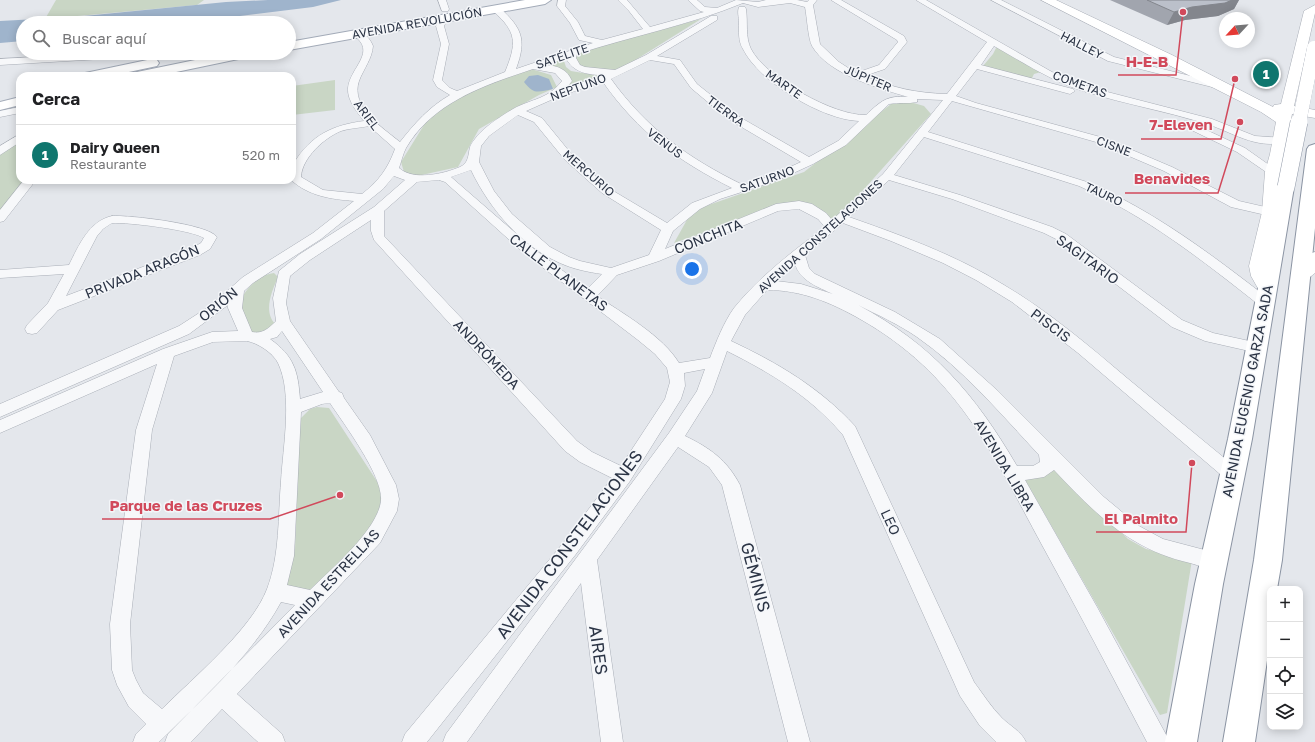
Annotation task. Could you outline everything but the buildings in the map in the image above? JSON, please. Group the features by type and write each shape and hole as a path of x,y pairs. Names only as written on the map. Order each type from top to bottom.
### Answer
{"main road":[{"name":"AVENIDA REVOLUCIÓN","path":"296,35 444,9 545,0"},
{"path":"1047,0 1266,109 1285,113 1315,124"},
{"path":"1266,295 1258,266 1270,212 1280,179 1281,140 1285,113 1292,90 1306,22 1310,12 1315,8"},
{"name":"AVENIDA REVOLUCIÓN","path":"296,45 356,33 444,9"},
{"name":"AVENIDA EUGENIO GARZA SADA","path":"1181,742 1193,684 1213,560 1233,475 1258,348 1280,179 1314,44"},
{"path":"111,72 175,60"},
{"path":"151,72 187,60"},
{"path":"1295,74 1315,83"},
{"path":"1292,90 1303,88 1315,90"},
{"path":"0,95 16,92"},
{"path":"0,106 16,103"},
{"path":"1285,113 1315,113"},
{"path":"1239,742 1268,560 1309,266 1315,150"}],"street":[{"path":"562,0 561,6 574,22 582,38 587,41 603,43"},
{"path":"622,0 632,9 648,30"},
{"path":"692,0 703,9 719,10"},
{"path":"835,0 901,38 903,42 882,67 855,76"},
{"name":"COMETAS","path":"920,0 1049,74 1089,90 1210,122 1252,138 1270,141 1281,140"},
{"name":"HALLEY","path":"995,0 1111,59 1220,86"},
{"name":"NEPTUNO","path":"472,162 476,146 485,134 516,111 557,94 605,78 649,57 707,21 743,5 758,5 770,1 811,2"},
{"name":"JÚPITER","path":"811,2 816,45 836,64 855,76 877,85 917,96 950,97"},
{"path":"497,4 516,30 519,41 518,51 509,74"},
{"name":"SATÉLITE","path":"401,148 424,119 440,105 457,95 509,74 574,52 719,10 743,5"},
{"name":"MARTE","path":"743,5 743,34 746,48 764,71 810,101 842,115 868,118"},
{"path":"444,9 440,26 445,45 436,77 438,83 449,92 457,95"},
{"name":"ARIEL","path":"356,33 366,40 369,46 368,54 355,77 353,87 354,96 371,123 401,148"},
{"name":"AVENIDA CONSTELACIONES","path":"454,742 587,557 675,438 704,393 723,343 739,312 762,286 798,254 837,223 887,176 975,66 993,41"},
{"path":"574,52 571,58 579,68 594,72 615,72"},
{"name":"TIERRA","path":"649,57 677,62 694,86 732,117 791,150 809,162"},
{"path":"0,62 34,60"},
{"name":"COMETAS","path":"975,66 1164,115 1194,126 1241,150 1280,179"},
{"path":"531,67 551,68 563,72 567,81 557,94"},
{"path":"1035,82 1036,75 1049,74"},
{"name":"VENUS","path":"605,78 618,97 645,128 674,151 704,171 741,188"},
{"path":"877,85 883,91 886,102 899,99 917,101 927,107 934,116"},
{"name":"CISNE","path":"950,97 972,105 1115,145 1168,169 1229,202 1270,212"},
{"name":"SATURNO","path":"654,258 668,230 696,206 741,188 772,179 809,162 842,143 886,102"},
{"path":"0,114 16,111"},
{"name":"MERCURIO","path":"516,111 538,120 569,158 606,191 668,230"},
{"path":"296,169 303,157 335,130 346,126 371,123"},
{"name":"TAURO","path":"922,133 1101,191 1122,202 1266,295"},
{"path":"1241,150 1252,151 1258,148 1252,138"},
{"path":"0,152 16,140"},
{"name":"ORIÓN","path":"0,411 184,330 200,320 266,267 317,236 379,187 393,169 401,148"},
{"path":"393,169 401,176 414,179 440,176 464,169 472,162"},
{"name":"CALLE PLANETAS","path":"472,162 494,202 539,244 563,259 585,267 612,272"},
{"name":"CALLE PLANETAS","path":"440,176 449,180 527,250 588,297 619,317 651,342 675,369"},
{"name":"SAGITARIO","path":"887,176 970,202 1048,230 1062,237 1165,316 1183,327 1214,340 1258,348"},
{"path":"296,179 311,191 326,195 365,198"},
{"path":"266,267 284,274 305,257 378,210 414,179"},
{"path":"0,218 27,184"},
{"path":"379,187 392,187 400,191"},
{"name":"CONCHITA","path":"588,297 612,272 654,258 776,208 799,205 815,210 837,223"},
{"name":"ANDRÓMEDA","path":"378,210 378,236 572,446 586,457 624,476"},
{"name":"PRIVADA ARAGÓN","path":"32,329 54,306 98,227 103,223 114,219 182,228 208,234 211,237 210,242 206,246 195,252 54,306"},
{"name":"PISCIS","path":"837,223 905,242 950,261 981,277 1013,297 1079,345 1233,475"},
{"name":"AVENIDA LIBRA","path":"798,254 802,270 810,277 886,313 935,343 987,390 1047,453 1119,522 1138,536 1153,544 1213,560"},
{"path":"0,274 74,269"},
{"name":"AVENIDA ESTRELLAS","path":"176,742 374,537 383,524 388,511 390,499 387,484 364,440 337,397 282,322 278,309 278,298 284,274"},
{"name":"AVENIDA LIBRA","path":"762,286 796,287 822,294 870,319 905,341 935,367 973,412 1012,473 1070,576 1159,742"},
{"name":"AVENIDA ESTRELLAS","path":"144,742 241,645 262,616 276,592 285,556 293,408 291,379 285,362 278,353 253,337 235,308 237,289"},
{"path":"200,320 210,322 214,325 212,338"},
{"name":"ORIÓN","path":"0,427 168,353 212,338 253,337 272,333 282,322"},
{"name":"LEO","path":"723,343 776,370 800,386 836,416 849,431 967,689 981,711 1008,738 1015,742"},
{"path":"162,724 136,700 127,685 122,670 120,624 144,430 168,353"},
{"path":"675,369 717,362"},
{"name":"AVENIDA CONSTELACIONES","path":"413,742 570,548 624,476 677,392 675,369"},
{"path":"293,408 321,398 337,397"},
{"name":"GÉMINIS","path":"675,438 715,460 728,477 800,742"},
{"path":"1012,473 1034,474 1042,470 1050,462 1047,453"},
{"name":"AIRES","path":"587,557 612,742"},
{"path":"276,592 312,600"},
{"path":"222,695 274,742"}],"green space":[{"path":"56,0 204,0 197,5 78,16 47,16"},
{"path":"701,19 613,74 577,69 575,53"},
{"path":"997,46 1041,72 1034,74 1031,80 983,66 993,54"},
{"path":"563,58 566,67 571,71 601,76 564,88 566,81 559,73 535,68"},
{"path":"528,68 551,75 557,87 539,95 479,129 458,167 417,176 404,172 401,162 432,112 454,99"},
{"path":"335,80 335,110 296,115 296,85"},
{"path":"910,102 924,106 931,114 833,224 827,217 787,204 674,243 688,218 700,208 804,172 891,104"},
{"path":"16,140 16,184 27,184 0,218 0,152"},
{"path":"274,273 278,277 271,295 269,307 271,319 275,324 269,331 252,335 238,305 252,284 268,274"},
{"path":"317,407 329,408 382,489 380,520 314,591 286,590 285,573 295,548 300,419 310,409"},
{"path":"1052,464 1128,539 1146,549 1192,560 1167,713 1160,715 1024,478"}],"water":[{"path":"268,0 341,0 313,7 240,16 84,16 226,2"},
{"path":"16,20 16,42 0,43 0,21"},
{"path":"538,75 549,79 553,89 537,92 531,89 524,82 529,76"}],"place":[{"name":"H-E-B","path":"1183,12"},
{"name":"Dairy Queen","path":"1266,74"},
{"name":"7-Eleven","path":"1235,79"},
{"name":"Benavides","path":"1240,122"},
{"name":"El Palmito","path":"1192,463"},
{"name":"Parque de las Cruzes","path":"340,495"}]}
